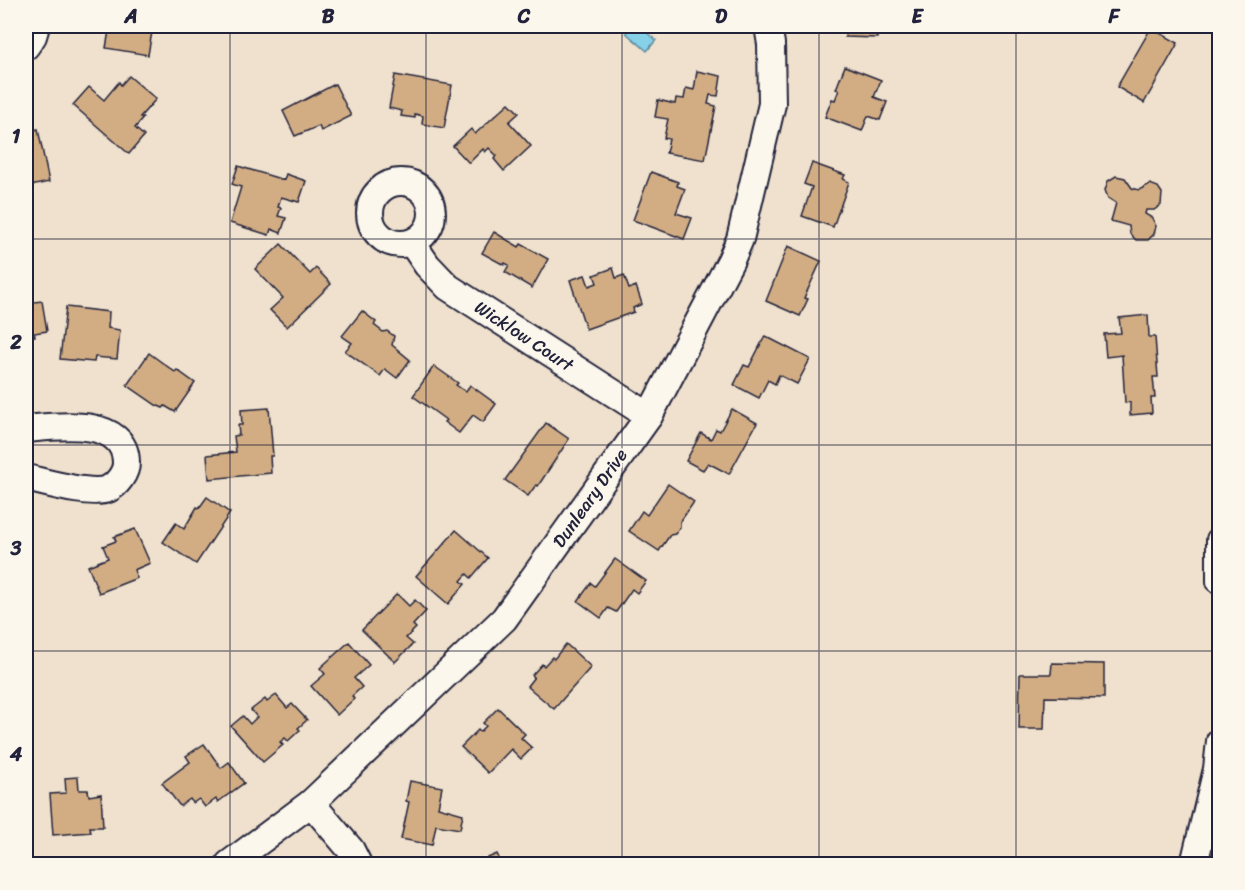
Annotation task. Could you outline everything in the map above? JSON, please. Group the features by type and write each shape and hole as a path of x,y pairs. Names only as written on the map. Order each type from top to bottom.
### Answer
{"street":[{"path":"26,45 33,36 36,26"},
{"name":"Dunleary Drive","path":"229,864 311,803 504,619 649,416 732,260 740,239 772,104 772,53 768,26"},
{"name":"Wicklow Court","path":"412,243 427,265 448,287 649,416"},
{"path":"26,429 70,424 104,431 117,438 125,451 126,466 119,480 107,489 78,490 26,478"},
{"path":"1220,540 1220,581"},
{"path":"1194,864 1217,769 1220,741"},
{"path":"311,803 351,850 358,864"}],"water":[{"path":"632,26 638,26 656,40 647,51 626,33"}],"building":[{"path":"107,26 147,26 146,31 152,32 148,55 106,48 109,31 106,30"},
{"path":"846,26 878,26 877,38 845,37"},
{"path":"1151,28 1178,43 1144,103 1117,87"},
{"path":"845,66 881,80 874,97 887,102 880,120 868,116 862,131 825,117 832,99 835,100 839,90 836,89"},
{"path":"697,71 721,76 718,96 710,95 708,104 716,106 705,160 666,153 669,139 664,138 668,119 655,117 658,100 675,104 676,98 684,99 686,88 694,90"},
{"path":"395,75 452,85 444,128 422,124 423,116 415,114 415,118 401,116 402,111 389,108"},
{"path":"129,76 156,99 140,117 143,118 135,128 144,136 129,154 73,105 89,87 104,100 119,82 121,85"},
{"path":"335,84 351,116 321,131 319,126 295,136 283,111"},
{"path":"509,103 519,113 509,122 531,146 504,171 494,159 497,156 489,148 485,152 483,149 469,163 453,146 471,129 475,134"},
{"path":"38,129 49,182 26,187 26,132"},
{"path":"812,163 845,175 843,179 849,182 833,227 802,216 812,187 804,184"},
{"path":"238,166 284,180 286,174 306,181 299,202 281,197 278,216 286,218 281,233 271,229 269,235 230,223 241,187 232,184"},
{"path":"651,172 678,182 677,186 685,189 676,213 692,218 684,239 633,220"},
{"path":"1116,176 1125,178 1132,188 1139,190 1150,184 1158,187 1162,193 1161,205 1154,210 1146,210 1145,214 1152,218 1156,226 1154,234 1148,240 1136,240 1130,234 1129,226 1111,221 1116,203 1108,198 1105,190 1108,181"},
{"path":"494,232 519,247 521,244 548,259 532,288 505,272 509,265 505,263 504,265 482,253"},
{"path":"281,244 310,274 316,268 331,284 287,327 270,310 283,298 255,269"},
{"path":"788,246 821,261 804,298 808,299 800,316 766,301"},
{"path":"613,268 616,278 624,275 629,289 636,286 642,304 633,308 634,312 586,329 570,280 585,275 589,286 597,283 594,275"},
{"path":"42,301 47,331 34,333 35,336 26,338 26,303"},
{"path":"66,307 109,312 108,328 120,330 117,359 95,357 94,362 60,359"},
{"path":"362,311 376,322 374,325 394,336 392,345 410,360 397,378 385,369 380,376 345,351 352,343 342,336"},
{"path":"1148,315 1149,337 1155,337 1158,377 1153,377 1155,398 1151,398 1152,413 1130,415 1130,402 1125,403 1122,355 1106,357 1104,334 1121,333 1119,318"},
{"path":"765,336 810,359 797,384 779,375 775,384 768,380 759,398 734,385 744,365 749,367"},
{"path":"149,353 195,383 175,412 165,406 163,408 156,405 127,385"},
{"path":"434,366 458,383 456,385 466,392 470,385 496,404 483,422 473,415 459,433 444,422 446,420 413,396"},
{"path":"269,408 273,456 270,456 271,473 209,479 207,455 236,452 234,436 239,435 238,425 242,425 241,410"},
{"path":"732,409 757,423 729,474 708,463 703,470 686,461 701,433 711,439 716,429 720,431"},
{"path":"546,423 569,439 538,486 536,485 528,496 505,480"},
{"path":"668,484 694,502 680,522 680,527 675,534 670,535 659,551 629,531 642,511 647,515"},
{"path":"207,497 230,513 196,564 163,542 176,523 184,529 197,507 199,508"},
{"path":"135,529 150,563 134,570 137,578 99,593 88,566 108,558 103,546 116,541 114,537"},
{"path":"456,530 488,558 471,578 467,574 461,581 465,584 448,604 416,576"},
{"path":"615,559 646,581 637,593 632,589 616,612 608,608 601,618 578,601 591,583 595,586"},
{"path":"397,594 409,606 415,600 426,611 413,625 416,628 406,638 413,644 395,662 362,630"},
{"path":"349,642 369,665 354,678 362,687 352,696 354,699 337,715 311,686 325,674 320,668"},
{"path":"566,644 591,667 554,709 527,686 534,677 532,675 542,664 544,666 552,657 554,659"},
{"path":"1052,663 1104,664 1104,698 1045,697 1044,729 1019,729 1020,674 1051,674"},
{"path":"276,695 287,708 292,704 307,720 288,741 285,738 280,742 283,745 263,762 231,726 243,716 250,724 257,717 251,710 265,699 267,702"},
{"path":"498,708 525,734 521,738 532,748 521,759 511,749 488,773 461,747 478,730 480,732 486,726 483,723"},
{"path":"204,744 221,768 229,762 244,783 218,802 216,799 205,807 199,799 193,803 190,799 180,806 162,783 190,762 186,756"},
{"path":"78,777 79,790 88,790 89,796 101,794 103,827 90,827 91,832 53,835 50,794 66,793 65,778"},
{"path":"410,781 442,787 438,807 463,814 460,829 436,825 432,845 401,839 409,802 406,801"},
{"path":"497,854 502,864 474,864"}]}
